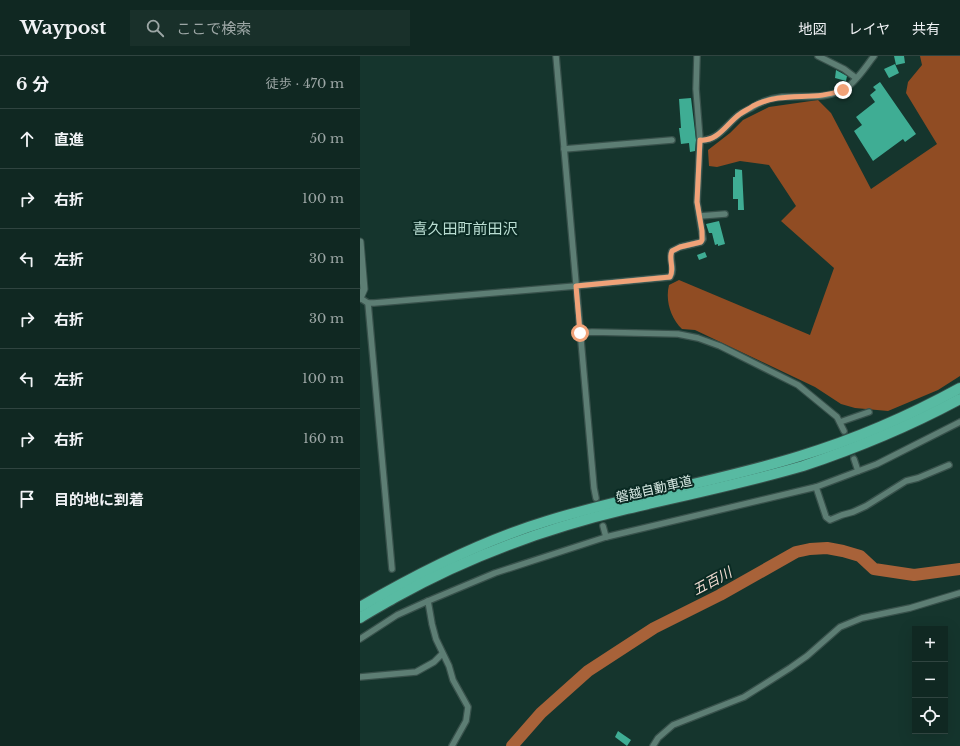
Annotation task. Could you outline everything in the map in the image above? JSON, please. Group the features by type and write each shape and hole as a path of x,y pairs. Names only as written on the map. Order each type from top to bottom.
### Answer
{"highway":[{"name":"磐越自動車道","path":"360,607 435,565 515,532 546,521 624,499 722,477 800,456 843,442 892,422 960,388"},
{"name":"磐越自動車道","path":"360,618 411,589 472,558 585,520 802,466 895,432 960,399"}],"street":[{"path":"556,56 596,498"},
{"path":"360,242 364,289 360,298 368,303 670,277 673,272 670,256 672,251 680,247 701,242 702,240 697,202 700,140 696,89 697,56"},
{"path":"818,56 844,69 856,78"},
{"path":"700,140 707,140 721,132 739,114 764,101 781,97 836,93 848,87 874,56"},
{"path":"564,149 672,140"},
{"path":"700,216 725,214"},
{"path":"368,303 392,569"},
{"path":"580,333 678,334 698,338 720,346 798,385 831,411 840,422 844,431"},
{"path":"840,422 869,412"},
{"path":"360,639 397,615 495,573 606,537 816,488 877,464 960,422"},
{"path":"854,459 858,471"},
{"path":"816,488 826,517 830,520 866,506 906,481 918,478 948,465"},
{"path":"603,526 606,537"},
{"path":"653,746 658,738 673,725 744,697 790,668 807,656 840,627 862,618 910,608 960,594"},
{"path":"428,601 434,632 442,654 449,666 453,680 468,707 466,721 452,746"},
{"path":"360,677 416,672 434,662 442,654"}],"shaded area":[{"path":"920,56 960,56 960,376 938,390 888,411 855,408 841,404 815,387 695,330 682,329 675,320 668,303 669,285 679,280 810,335 834,268 781,221 796,206 769,165 740,161 717,167 709,166 708,150 730,133 743,120 769,107 818,100 831,113 871,189 937,144 906,93 908,82 922,65"}],"building":[{"path":"894,56 904,56 905,63 896,65"},
{"path":"895,64 899,73 889,78 884,69"},
{"path":"836,70 847,76 846,81 835,78"},
{"path":"880,82 916,134 905,142 903,139 873,161 854,131 862,125 856,117 875,102 870,95 876,90 873,87"},
{"path":"691,98 696,140 695,151 690,152 689,143 681,144 679,128 681,128 679,99"},
{"path":"735,169 742,170 744,210 738,210 738,199 733,199 733,177 735,177"},
{"path":"719,221 725,244 718,246 718,244 715,245 712,233 709,233 706,224"},
{"path":"705,252 707,257 699,260 697,255"},
{"path":"618,731 631,740 627,746 615,737"}],"waterway":[{"name":"五百川","path":"512,746 541,713 588,671 654,628 720,595 796,552 827,548 843,551 860,556 874,569 914,575 960,569"}],"tunnel":[{"path":"844,431 854,459"}],"district":[{"name":"喜久田町前田沢","path":"465,228"}],"route":[{"path":"580,333 576,286 670,277 673,272 670,253 680,247 701,242 703,239 697,202 700,140 707,140 721,132 739,114 764,101 781,97 830,94 843,90"}]}
